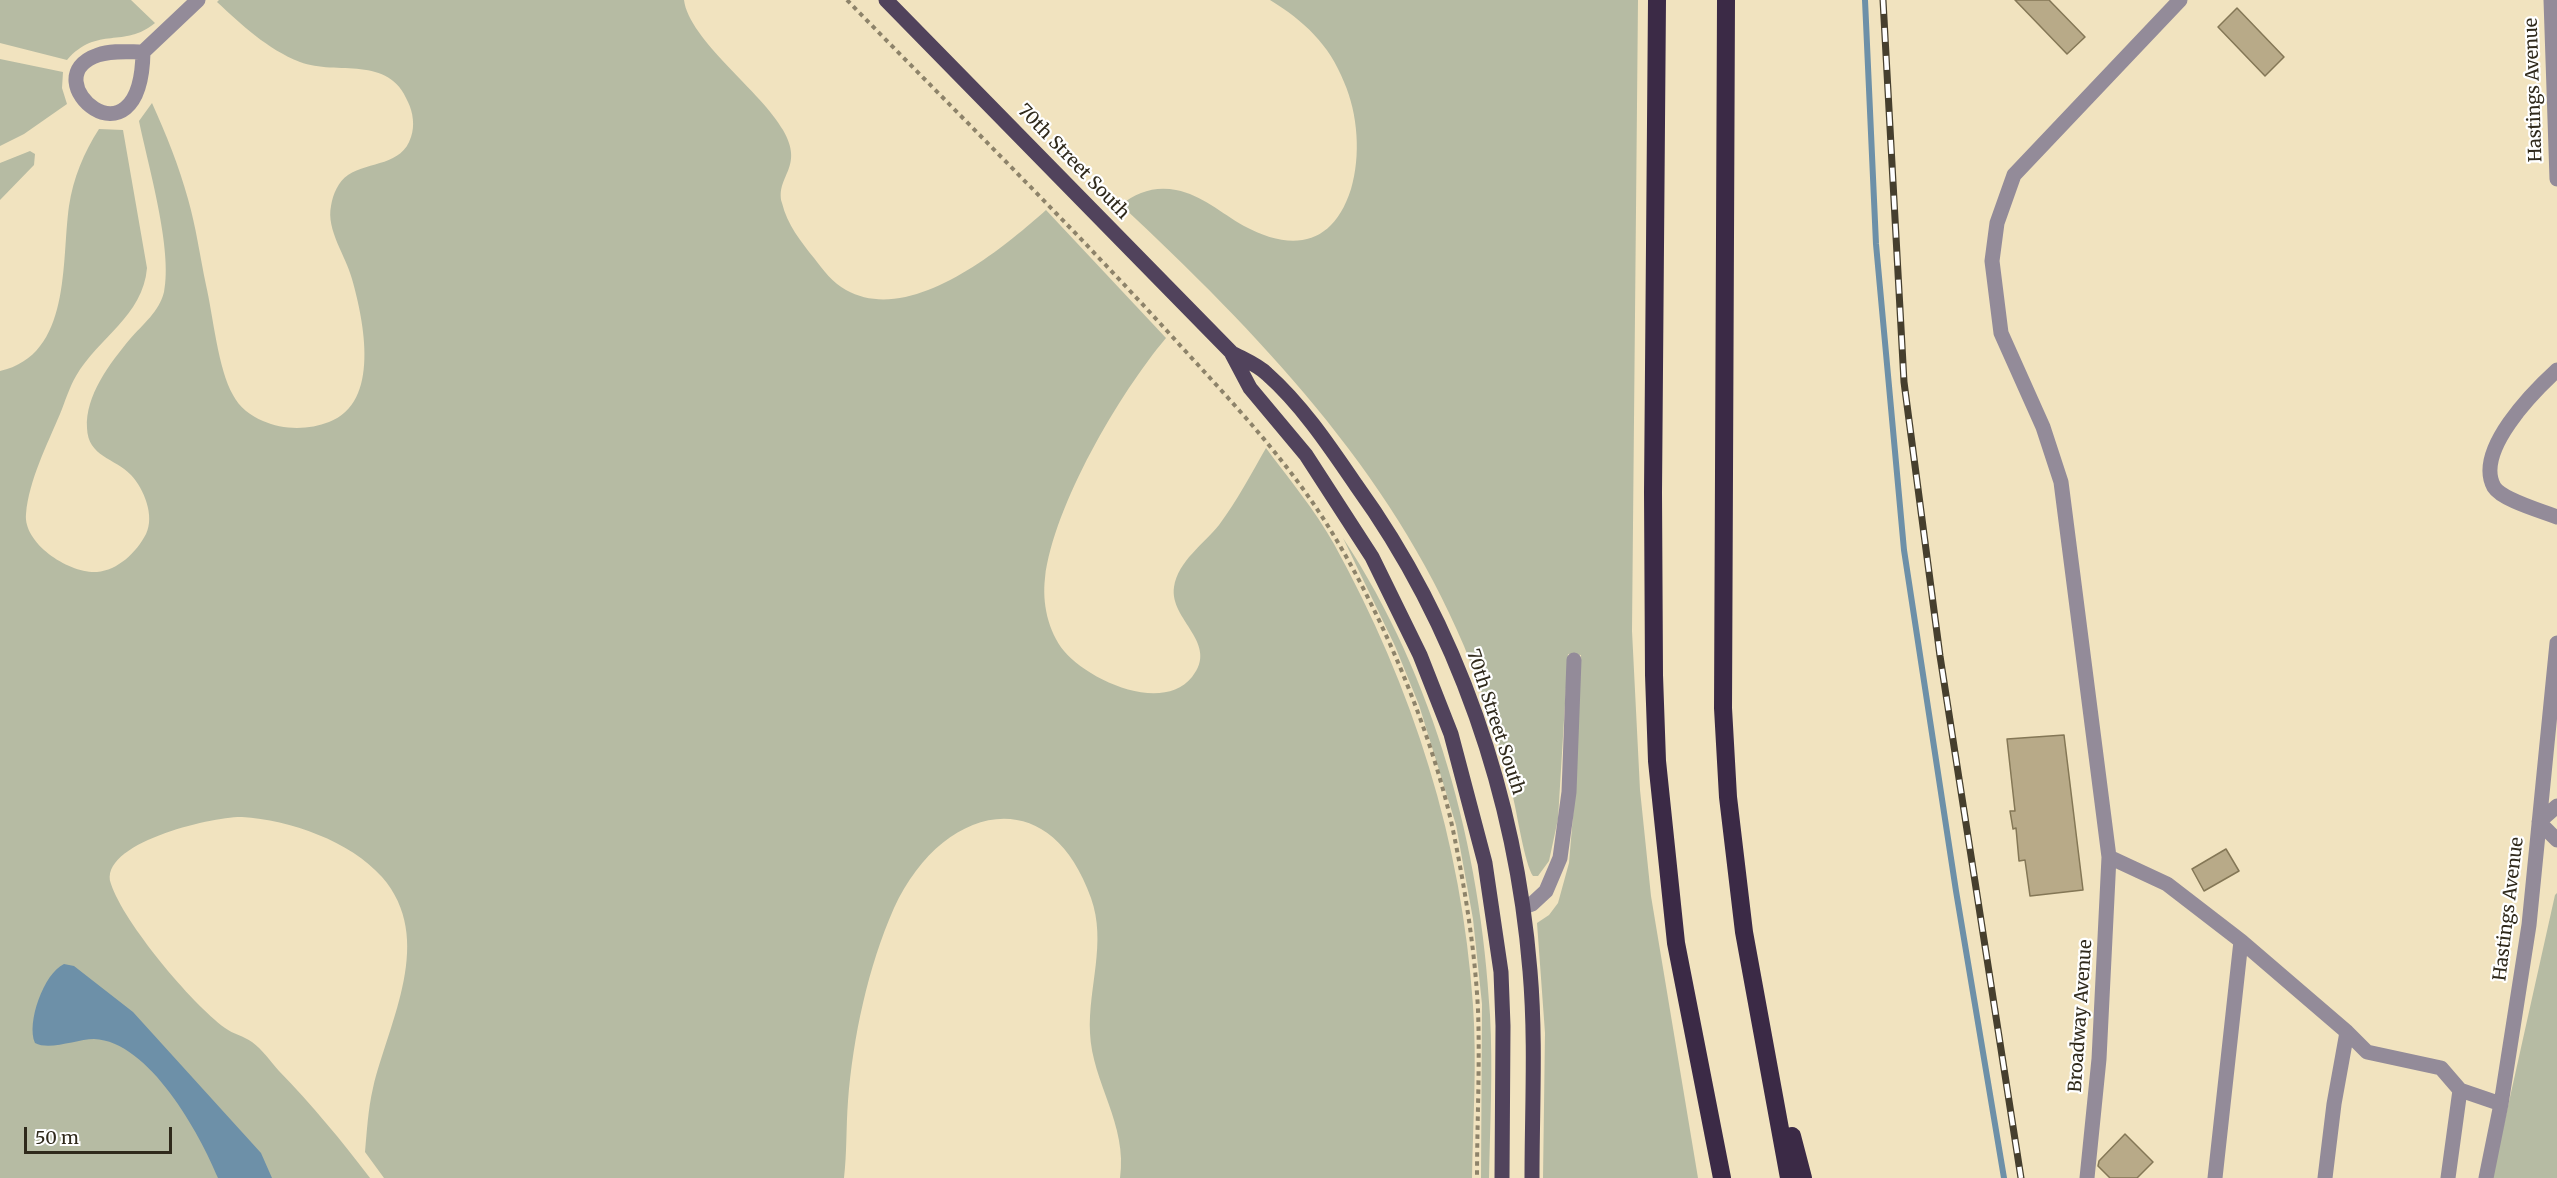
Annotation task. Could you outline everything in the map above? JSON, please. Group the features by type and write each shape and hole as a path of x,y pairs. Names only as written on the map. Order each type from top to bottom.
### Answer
{"highway":[{"path":"1657,0 1653,492 1657,762 1676,943 1711,1135 1722,1178"},
{"path":"1726,0 1722,672 1728,797 1750,974 1789,1178"},
{"path":"1750,974 1803,1178"},
{"path":"1711,1135 1713,1178"}],"main road":[{"name":"70th Street South","path":"886,0 1232,353 1266,372 1322,438 1382,522 1429,603 1446,639 1480,727 1504,814 1524,907 1533,1028 1532,1178"},
{"name":"70th Street South","path":"1232,353 1250,388 1311,462 1372,557 1420,655 1451,734 1485,863 1501,972 1502,1178"}],"street":[{"path":"144,52 106,53 89,60 77,76 76,85 81,98 91,108 104,113 114,113 127,107 141,85 144,52 198,0"},
{"name":"Broadway Avenue","path":"2087,1178 2099,1059 2109,857 2061,482 2043,428 2001,333 1992,261 1997,223 2014,175 2046,138 2180,0"},
{"name":"Hastings Avenue","path":"2551,0 2554,31 2557,178"},
{"path":"2557,370 2526,398 2504,433 2492,458 2491,475 2494,487 2502,495 2557,517"},
{"name":"Hastings Avenue","path":"2486,1178 2501,1104 2529,925 2557,643"},
{"path":"1524,907 1532,904 1546,891 1560,858 1569,792 1574,660"},
{"path":"2557,806 2539,822 2557,840"},
{"path":"2109,857 2167,884 2241,941 2367,1052 2441,1068 2460,1090 2501,1104"},
{"path":"2215,1178 2241,941"},
{"path":"2325,1178 2334,1104 2347,1032"},
{"path":"2448,1178 2460,1090"}],"path":[{"path":"847,0 1102,261 1229,397 1290,471 1337,541 1391,648 1430,750 1452,826 1469,919 1477,1005 1477,1178"}],"green space":[{"path":"0,0 131,0 155,23 133,35 89,43 78,49 67,60 0,43"},
{"path":"219,0 684,0 689,16 699,32 773,115 783,130 789,143 791,163 782,186 782,203 795,232 828,276 837,284 846,290 871,299 898,298 926,291 953,278 1005,244 1046,210 1166,338 1109,419 1061,518 1051,549 1044,587 1045,607 1050,626 1058,643 1075,662 1107,682 1145,693 1163,693 1179,688 1192,677 1199,665 1200,653 1197,642 1174,599 1176,578 1192,553 1226,516 1266,448 1327,531 1362,598 1388,653 1429,767 1458,884 1467,944 1475,1048 1472,1178 1120,1178 1119,1140 1092,1051 1090,1033 1097,948 1095,915 1091,898 1072,859 1049,834 1022,821 994,819 965,828 938,847 914,874 894,908 869,978 858,1027 850,1077 844,1178 384,1178 365,1152 373,1088 404,981 407,953 406,927 398,901 382,877 369,864 336,843 299,828 242,817 208,821 185,827 139,845 122,856 111,869 111,884 118,900 144,940 177,982 225,1028 249,1040 259,1048 326,1123 370,1178 0,1178 0,371 23,362 40,346 51,327 63,279 69,206 80,166 99,129 123,130 147,268 144,285 129,313 85,362 74,381 44,450 31,488 26,514 27,525 32,536 50,555 74,568 97,572 112,568 132,554 146,534 149,519 147,503 136,481 125,469 97,451 92,445 87,428 90,404 100,380 122,348 154,312 164,292 166,274 162,231 139,121 152,103 181,174 196,231 223,371 233,395 242,407 259,419 279,426 296,428 321,425 345,412 356,398 362,379 365,359 364,338 357,296 331,224 331,206 335,193 341,181 348,175 384,162 400,153 407,146 413,128 410,106 399,87 388,77 361,69 314,66 288,57 246,28 217,2"},
{"path":"1270,0 1638,0 1632,631 1640,790 1651,896 1698,1178 1543,1178 1545,1033 1537,923 1549,915 1558,903 1569,863 1576,779 1581,655 1568,654 1558,819 1549,861 1538,876 1533,876 1524,850 1503,758 1471,664 1434,582 1398,521 1359,463 1270,354 1172,253 1121,205 1147,191 1176,190 1203,200 1244,226 1262,234 1294,241 1309,239 1322,233 1333,222 1343,208 1351,189 1356,163 1355,121 1349,94 1338,68 1323,45 1294,16"},
{"path":"0,59 63,72 62,88 67,104 24,134 0,146"},
{"path":"30,151 35,154 34,165 0,200 0,163"},
{"path":"1343,538 1404,648 1428,706 1448,766 1464,828 1485,952 1490,1015 1489,1178 1481,1178 1482,1004 1473,919 1456,825 1419,705 1395,646"},
{"path":"2557,893 2557,1178 2492,1178 2555,895"}],"water":[{"path":"64,964 74,966 133,1012 261,1153 272,1178 218,1178 199,1138 170,1093 153,1072 134,1055 114,1044 94,1039 48,1046 35,1043 33,1023 39,999 50,977"}],"building":[{"path":"2015,0 2049,0 2085,37 2067,54"},
{"path":"2237,8 2284,57 2265,76 2218,27"},
{"path":"2064,735 2083,890 2030,896 2025,860 2019,861 2016,828 2013,829 2010,811 2015,811 2007,739"},
{"path":"2226,849 2239,871 2204,891 2192,869"},
{"path":"2125,1134 2153,1162 2137,1178 2110,1178 2098,1166 2099,1161"}],"waterway":[{"path":"1865,0 1876,244 1904,550 1956,891 2004,1178"}],"railway":[{"path":"1883,0 1904,382 1940,656 2021,1178"}]}
